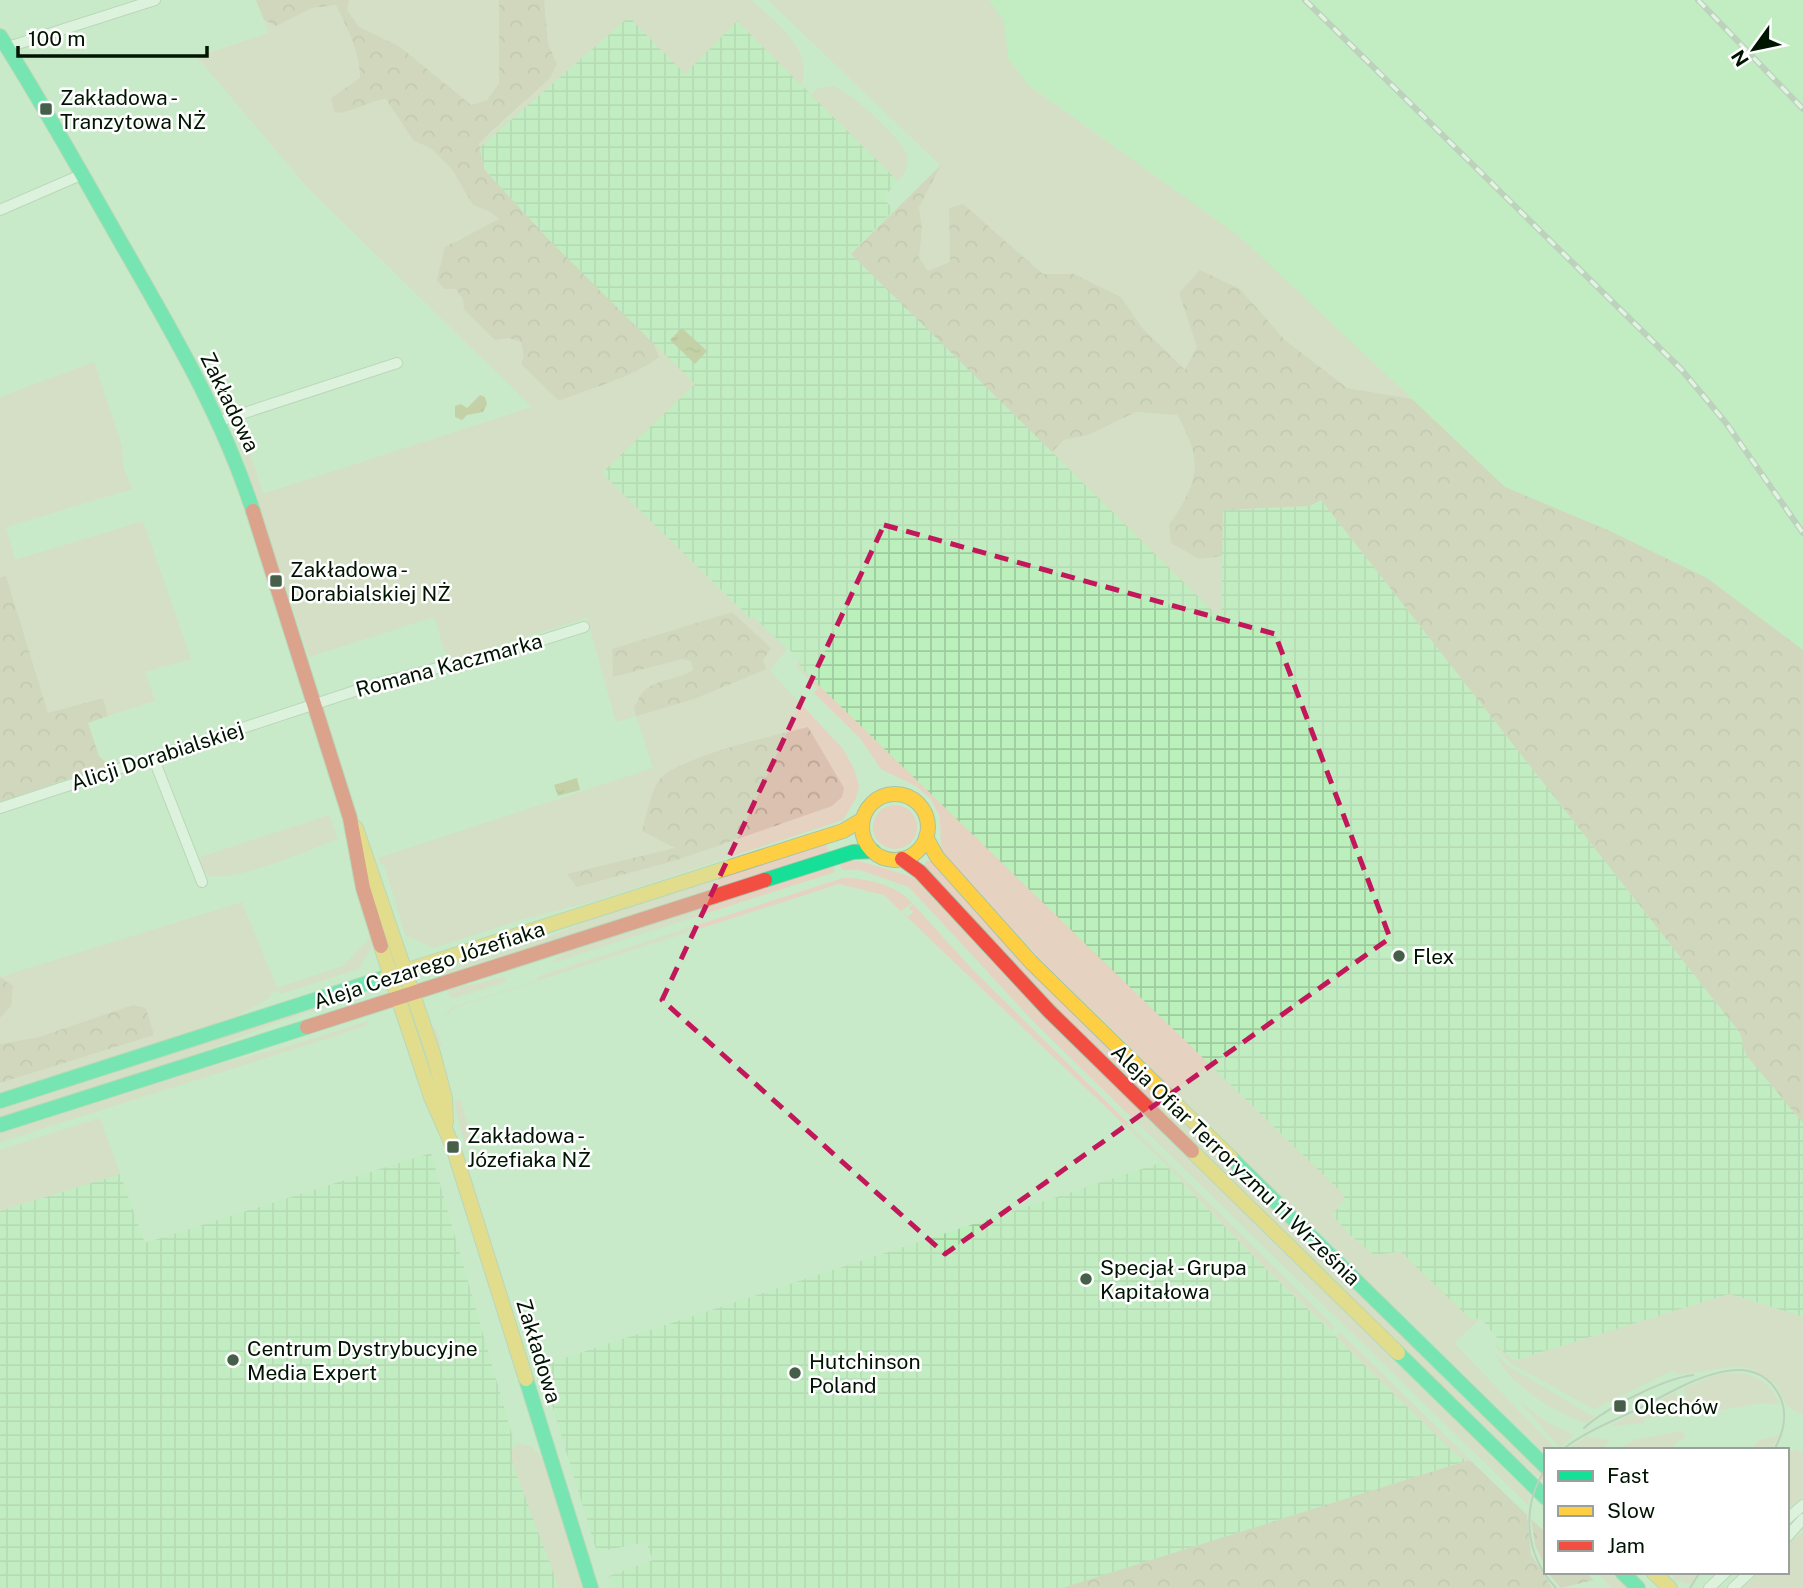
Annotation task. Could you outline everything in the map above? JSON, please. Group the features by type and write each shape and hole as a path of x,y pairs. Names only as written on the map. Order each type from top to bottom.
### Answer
{"street":[{"path":"4,42 155,0"},
{"name":"Zakładowa","path":"4,42 83,174 220,421 237,461 350,818 363,888 431,1097 447,1126 591,1588"},
{"path":"0,210 83,174"},
{"path":"220,421 397,363"},
{"name":"Romana Kaczmarka","path":"315,704 379,683 445,666 466,664 584,627"},
{"name":"Alicji Dorabialskiej","path":"0,808 315,704"},
{"path":"153,757 202,882"},
{"path":"899,793 922,807 927,818 926,837 920,848 902,859 889,859 873,851 862,835 863,819 874,800 899,793"},
{"name":"Zakładowa","path":"350,818 368,856 414,992 443,1086 447,1126"},
{"name":"Aleja Cezarego Józefiaka","path":"0,1101 843,831 863,819"},
{"name":"Aleja Ofiar Terroryzmu 11 Września","path":"926,837 937,857 1031,962 1544,1465"},
{"name":"Aleja Cezarego Józefiaka","path":"0,1125 848,853 873,851"},
{"name":"Aleja Ofiar Terroryzmu 11 Września","path":"902,859 920,872 1049,1011 1544,1496"},
{"path":"1789,1517 1803,1505"},
{"path":"1624,1574 1638,1588"},
{"path":"1655,1574 1670,1588"},
{"path":"1709,1588 1724,1574"},
{"path":"1733,1588 1747,1574"}],"highlighted area":[{"path":"884,525 1275,634 1390,938 945,1254 662,1000"}],"shaded area":[{"path":"349,0 499,0 499,83 487,100 471,105 399,46 359,27 347,9"},
{"path":"544,0 752,0 781,27 798,48 804,72 801,85 737,21 685,74 629,17 480,147 479,143 516,111 557,64 548,44"},
{"path":"768,0 989,0 1004,22 1008,58 1028,85 1239,236 1412,399 1347,388 1285,340 1240,289 1179,293 1197,347 1185,371 1143,329 1121,297 1074,274 1044,274 963,205 949,208 950,262 928,271 919,258 922,228 919,207 940,165"},
{"path":"912,0 1803,0 1803,650 1707,578 1610,531 1505,487 1239,236"},
{"path":"336,5 358,59 360,78 331,98 347,113 370,101 386,99 413,140 432,149 453,171 473,204 489,211 499,220 456,240 456,289 463,299 464,310 495,340 509,338 521,342 524,356 559,401 647,365 659,357 654,344 695,384 602,473 749,618 754,617 787,649 770,671 843,749 854,769 859,786 856,798 843,820 595,901 520,920 434,948 405,935 384,864 380,864 378,858 653,768 636,716 616,722 587,618 454,659 445,652 434,617 309,657 233,426 240,421 263,494 532,407 308,188 197,57 268,33 264,20 276,26 312,8","holes":["663,634 763,660 767,669 694,699 636,715 634,707 649,690 693,670 691,661 682,659 614,676 612,649"]},
{"path":"629,16 737,21 898,181 883,198 894,210 851,253 1216,613 1222,608 1222,510 1310,506 1321,500 1740,1033 1746,1055 1803,1123 1803,1317 1729,1294 1513,1361 1496,1345 1497,1338 1481,1318 1471,1321 1401,1252 1374,1255 1349,1234 1332,1215 1344,1200 1343,1194 798,666 801,663 793,653 754,618 750,618 601,473 549,240 484,169 480,147"},
{"path":"832,86 862,105 887,128 904,149 907,163 898,181 811,95 816,89"},
{"path":"94,362 122,446 124,468 132,489 6,527 15,560 143,521 191,659 145,672 155,701 108,716 103,698 48,713 6,576 0,578 0,397"},
{"path":"1136,412 1176,415 1191,447 1194,459 1192,483 1169,525 1199,559 1222,556 1222,608 1216,614 1052,452 1064,440 1088,435"},
{"path":"798,659 802,663 799,666 1343,1194 1344,1200 1332,1215 1349,1234 1374,1255 1401,1252 1471,1320 1481,1318 1454,1343 1555,1448 1544,1448 1544,1453 1038,957 941,850 940,817 931,799 916,786 881,769 860,738 814,693 818,688 797,668"},
{"path":"895,805 904,806 911,811 916,818 916,836 911,843 904,848 895,849 886,848 879,843 874,836 873,827 874,818 879,811 886,806"},
{"path":"329,815 338,839 273,864 236,874 210,875 203,868 200,857"},
{"path":"826,843 829,852 443,976 442,972 529,944 596,918"},
{"path":"853,860 914,878 1043,1016 1530,1494 1528,1505 1035,1023 909,887 860,870 842,870 840,864"},
{"path":"926,861 931,861 1026,966 1544,1474 1544,1481 1507,1450 1053,1006 924,867"},
{"path":"833,866 835,872 549,964 568,951"},
{"path":"843,878 861,879 890,887 912,903 901,911 908,917 913,912 909,908 913,904 972,969 1334,1326 1332,1331 1261,1264 1163,1162 884,895 839,884 456,1007 435,1023 453,1007 535,981 542,975"},
{"path":"356,895 373,944 359,969 280,994 279,991 270,993 271,997 233,1018 0,1092 0,1083 154,1035 101,1016 39,1037 0,1044 0,1018 11,1006 0,977 242,902 277,988 343,966 370,938"},
{"path":"504,977 506,982 452,999 447,990"},
{"path":"360,993 361,996 281,1021 197,1054 0,1117 0,1108"},
{"path":"368,1021 367,1025 339,1035 0,1142 0,1133 200,1069 292,1045"},
{"path":"433,1025 442,1045 439,1047"},
{"path":"460,1099 472,1140 464,1142 454,1102"},
{"path":"100,1118 120,1174 0,1211 0,1150"},
{"path":"431,1153 513,1438 561,1588 0,1588 0,1211 120,1174 145,1243"},
{"path":"1163,1162 1261,1264 1466,1461 1062,1588 613,1588 609,1576 653,1560 646,1542 597,1552 540,1366"},
{"path":"1729,1294 1803,1317 1803,1415 1787,1406 1776,1384 1753,1369 1737,1366 1678,1375 1674,1370 1594,1409 1510,1363 1496,1347 1514,1361"},
{"path":"1341,1333 1471,1461 1466,1461 1452,1451 1335,1336"},
{"path":"1496,1354 1508,1366 1594,1417 1587,1423 1575,1419 1534,1396 1510,1376"},
{"path":"1739,1373 1756,1378 1769,1388 1780,1404 1764,1403 1689,1415 1684,1388 1719,1374"},
{"path":"1676,1392 1680,1413 1644,1419 1644,1423 1610,1426"},
{"path":"1519,1401 1545,1421 1574,1435 1560,1448"},
{"path":"1683,1431 1685,1438 1676,1442 1673,1448 1622,1448 1633,1440"},
{"path":"1779,1435 1772,1448 1751,1448 1760,1440"},
{"path":"1586,1437 1609,1440 1604,1448 1569,1448"},
{"path":"518,1443 532,1447 545,1463 584,1588 559,1588 512,1462 512,1449"},
{"path":"1797,1449 1800,1452 1803,1449 1803,1497 1789,1509 1789,1452"},
{"path":"1803,1532 1803,1588 1743,1588 1757,1574 1789,1574 1789,1543"},
{"path":"1598,1574 1612,1574 1627,1588 1612,1588"},
{"path":"1676,1574 1697,1574 1690,1585 1673,1579"}],"green space":[{"path":"256,0 349,0 347,10 359,27 399,46 471,105 487,100 499,83 499,0 544,0 548,44 557,64 550,78 479,143 484,169 549,240 654,344 659,357 623,377 559,401 521,364 524,356 521,342 509,338 495,340 464,310 463,299 456,289 444,289 437,280 445,247 499,219 489,211 473,205 453,171 432,149 413,140 386,99 335,113 331,98 360,78 355,50 336,5 312,8 276,26 264,20"},
{"path":"941,165 919,207 922,228 919,258 928,271 950,262 949,208 963,204 1043,274 1074,274 1121,297 1143,329 1185,370 1197,347 1179,293 1200,270 1240,289 1285,340 1347,388 1412,399 1505,487 1610,531 1707,578 1803,650 1803,1123 1746,1055 1740,1033 1321,500 1310,506 1223,510 1222,556 1199,559 1171,543 1169,525 1187,496 1194,472 1191,447 1177,415 1136,412 1088,435 1064,440 1052,452 851,254"},
{"path":"6,576 48,713 103,698 108,716 88,723 99,756 109,765 0,802 0,578"},
{"path":"732,612 771,648 763,660 767,669 694,699 636,716 634,707 647,688 693,670 691,661 682,659 613,677 612,649"},
{"path":"808,727 844,788 842,797 832,806 677,860 577,887 567,874 675,848 642,831 653,793 660,780 677,767 713,753"},
{"path":"0,977 13,986 11,1006 0,1018"},
{"path":"133,1005 146,1008 154,1035 0,1083 0,1044 39,1037"},
{"path":"1471,1461 1527,1515 1531,1554 1552,1588 1062,1588"},
{"path":"1531,1519 1544,1531 1544,1565 1535,1545"},
{"path":"1549,1574 1587,1574 1594,1580 1561,1588"}],"water":[{"path":"682,328 707,351 695,364 670,340"},
{"path":"480,395 485,397 487,404 483,412 467,415 462,420 455,417 455,406 461,404 467,408"},
{"path":"577,778 580,790 558,796 554,785"}],"tram line":[{"path":"1565,1448 1589,1432 1691,1382 1730,1370 1749,1371 1765,1378 1778,1393 1784,1422 1775,1448"},
{"path":"1584,1428 1636,1396 1666,1382 1693,1375"},
{"path":"1544,1472 1533,1498 1530,1514 1532,1545 1544,1573"},
{"path":"1544,1574 1556,1588"},
{"path":"1690,1588 1699,1574"}],"railway":[{"path":"1305,0 1681,369 1726,423 1803,533"},
{"path":"1698,0 1803,109"}],"traffic: fast":[{"path":"0,36 65,144 180,347 213,411 253,511"},
{"path":"765,880 853,852 873,851"},
{"path":"0,1101 386,977"},
{"path":"0,1125 307,1027"},
{"path":"1231,1158 1544,1465"},
{"path":"1398,1353 1544,1496"},
{"path":"526,1379 591,1588"},
{"path":"1624,1574 1638,1588"}],"traffic: slow":[{"path":"895,794 908,797 918,804 925,814 928,827 925,840 918,850 908,857 895,860 882,857 872,850 865,840 862,827 865,814 872,804 882,797 895,794"},
{"path":"386,977 843,831 863,819"},
{"path":"356,828 433,1053 445,1098 446,1122"},
{"path":"926,837 937,857 1031,962 1231,1158"},
{"path":"381,946 431,1097 453,1147 526,1379"},
{"path":"1192,1151 1398,1353"},
{"path":"1655,1574 1670,1588"}],"traffic: jam":[{"path":"253,511 350,818 363,888 381,946"},
{"path":"902,859 920,872 1049,1011 1192,1151"},
{"path":"307,1027 765,880"}],"place":[{"name":"Zakładowa - Tranzytowa NŻ","path":"46,109"},
{"name":"Zakładowa - Dorabialskiej NŻ","path":"276,581"},
{"name":"Flex","path":"1399,956"},
{"name":"Zakładowa - Józefiaka NŻ","path":"453,1147"},
{"name":"Specjał - Grupa Kapitałowa","path":"1086,1279"},
{"name":"Centrum Dystrybucyjne Media Expert","path":"233,1360"},
{"name":"Hutchinson Poland","path":"795,1373"},
{"name":"Olechów","path":"1620,1406"}]}
